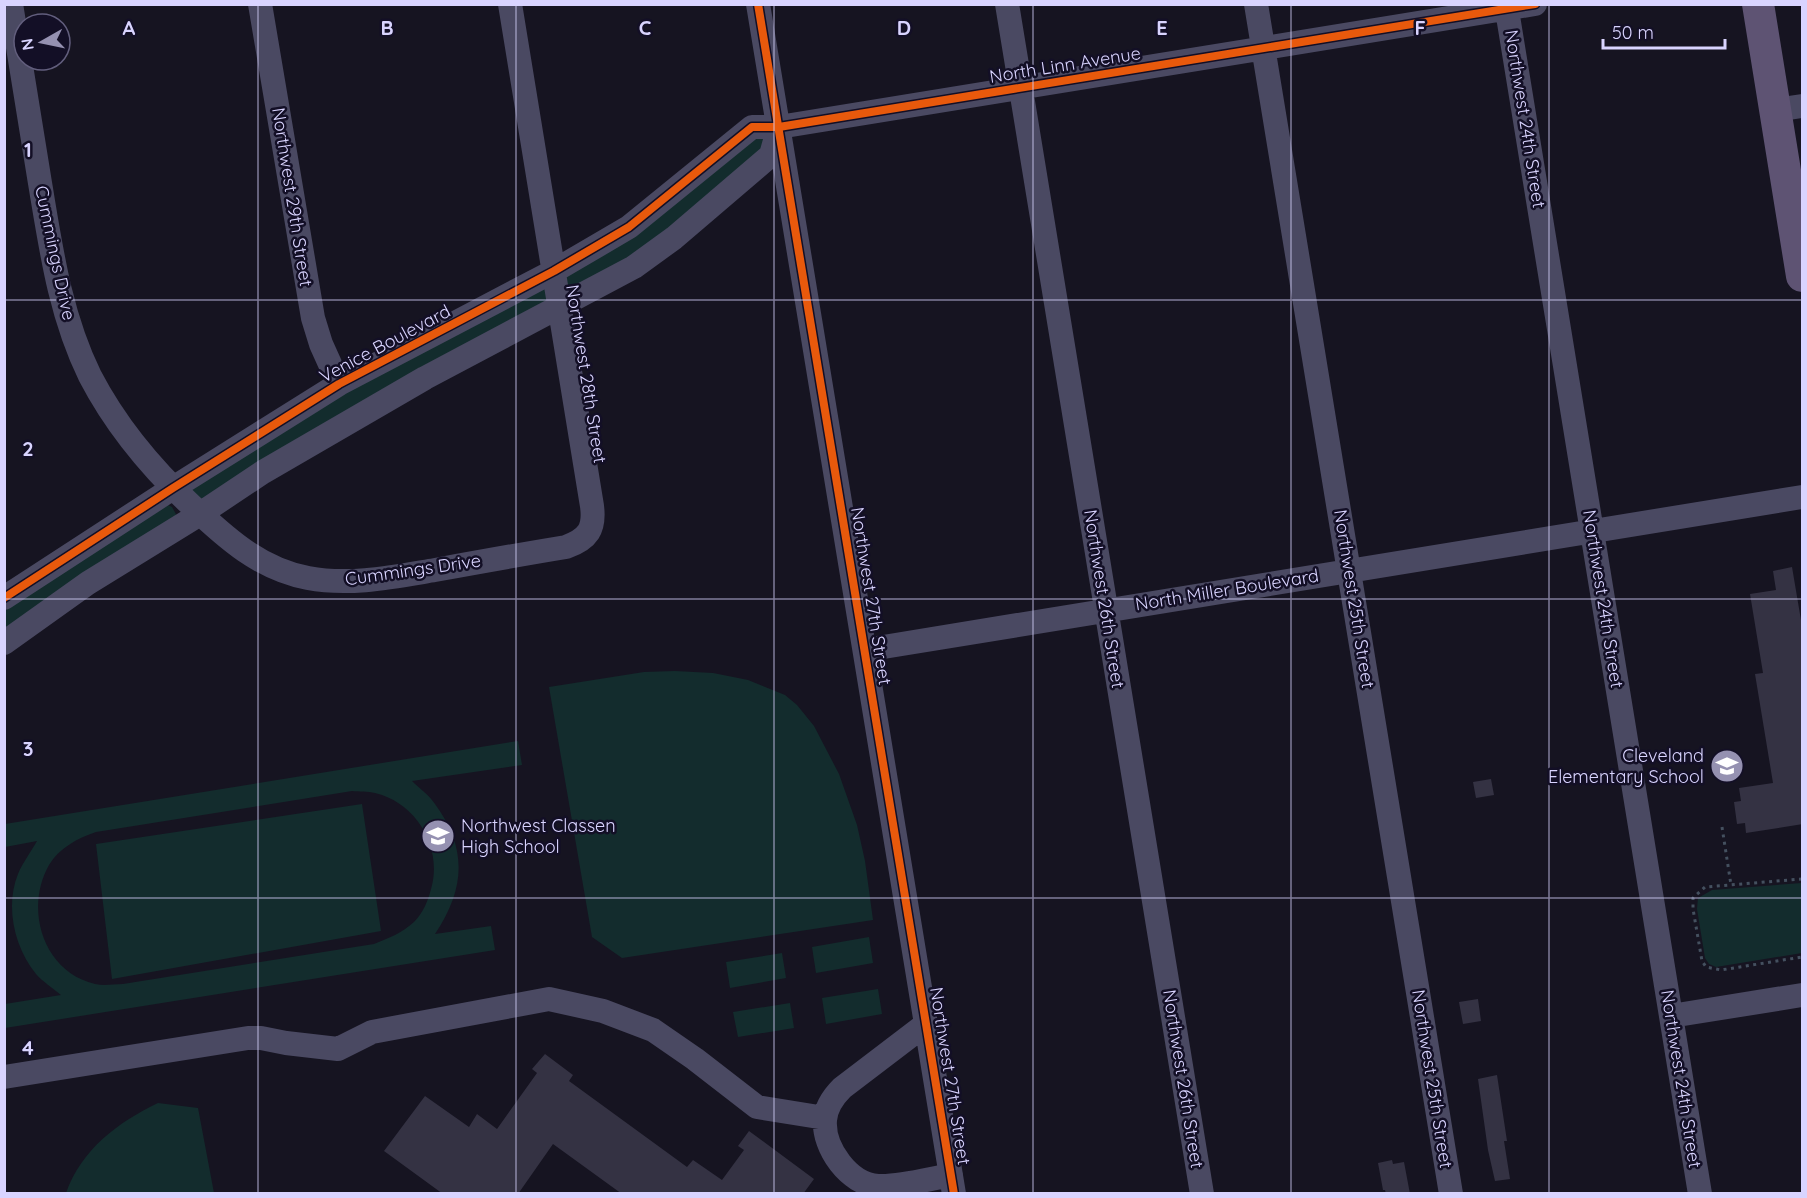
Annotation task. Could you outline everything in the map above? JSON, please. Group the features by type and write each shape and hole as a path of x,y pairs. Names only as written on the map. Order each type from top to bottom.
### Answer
{"main road":[{"path":"1758,4 1789,108 1803,276"}],"street":[{"name":"Cummings Drive","path":"11,4 52,258 73,335 91,377 118,422 152,467 200,514 235,546 269,565 307,578 348,581 401,575 566,547 578,542 588,534"},
{"name":"Northwest 29th Street","path":"260,4 313,318 321,344 339,384"},
{"name":"Northwest 28th Street","path":"510,4 593,516 593,523 588,534"},
{"name":"Northwest 27th Street","path":"758,4 952,1184"},
{"name":"Northwest 26th Street","path":"1007,4 1202,1194"},
{"name":"Northwest 25th Street","path":"1256,4 1451,1194"},
{"name":"North Linn Avenue","path":"779,127 1535,4"},
{"name":"Northwest 24th Street","path":"1506,7 1700,1194"},
{"name":"Venice Boulevard","path":"4,598 339,384 554,271 629,227 752,127 779,127"},
{"path":"4,644 88,583 263,472 425,378 634,267 674,238 771,155 779,127"},
{"name":"North Miller Boulevard","path":"865,650 1803,497"},
{"path":"1671,1016 1803,995"},
{"path":"4,1077 248,1038 338,1049 372,1032 549,999 603,1011 652,1030 695,1059 757,1107 825,1118"},
{"path":"926,1024 842,1088 831,1100 825,1118 825,1128 831,1148 850,1175 866,1183 878,1186 952,1184"}],"path":[{"path":"1722,827 1731,885"},
{"path":"1803,879 1705,887 1693,898 1702,961 1706,967 1721,970 1803,957"}],"green space":[{"path":"756,136 768,141 754,159 655,243 563,297 560,279"},
{"path":"548,284 549,299 198,504 186,491 341,392"},
{"path":"166,504 172,507 177,516 5,636 5,611 157,505"},
{"path":"644,672 713,673 748,680 785,695 797,705 814,726 839,774 857,825 865,861 873,920 622,958 592,937 549,687"},
{"path":"518,741 522,765 412,781 433,801 446,821 457,853 459,869 457,885 445,917 435,934 491,926 495,950 5,1028 5,1004 61,995 39,977 28,963 14,926 12,899 14,886 20,870 37,841 5,847 5,824","holes":["352,791 375,793 403,806 423,829 430,843 434,874 428,898 423,911 417,918 395,935 374,944 109,985 95,984 77,977 62,967 51,953 43,936 39,919 38,900 42,882 53,859 76,841 96,832"]},
{"path":"362,804 381,931 112,979 96,844"},
{"path":"1802,883 1802,953 1716,967 1709,964 1705,958 1697,909 1698,898 1712,890"},
{"path":"869,937 873,963 816,973 812,947"},
{"path":"782,953 786,978 730,988 726,962"},
{"path":"878,989 882,1014 826,1024 822,998"},
{"path":"790,1003 794,1028 738,1037 733,1012"},
{"path":"158,1103 198,1108 214,1193 66,1193 81,1163 91,1150 129,1119"}],"building":[{"path":"1792,567 1803,632 1803,824 1746,833 1745,823 1737,824 1734,802 1741,801 1739,788 1773,783 1755,674 1763,673 1750,594 1776,590 1773,571"},
{"path":"1491,779 1494,795 1476,798 1473,782"},
{"path":"1478,999 1481,1021 1463,1024 1459,1002"},
{"path":"545,1054 573,1075 569,1081 687,1167 693,1160 722,1180 744,1150 738,1146 749,1131 814,1179 803,1194 622,1194 553,1144 518,1194 443,1194 384,1151 425,1096 469,1127 477,1114 497,1129 537,1073 532,1069"},
{"path":"1497,1075 1510,1179 1495,1181 1488,1150 1478,1079"},
{"path":"1392,1160 1393,1164 1404,1162 1410,1194 1386,1194 1383,1190 1378,1163"}],"cycle path":[{"path":"758,4 954,1194"},
{"path":"4,598 339,384 554,271 629,227 752,127 779,127 1535,4"}],"place":[{"name":"Cleveland Elementary School","path":"1727,766"},
{"name":"Northwest Classen High School","path":"438,836"}]}
